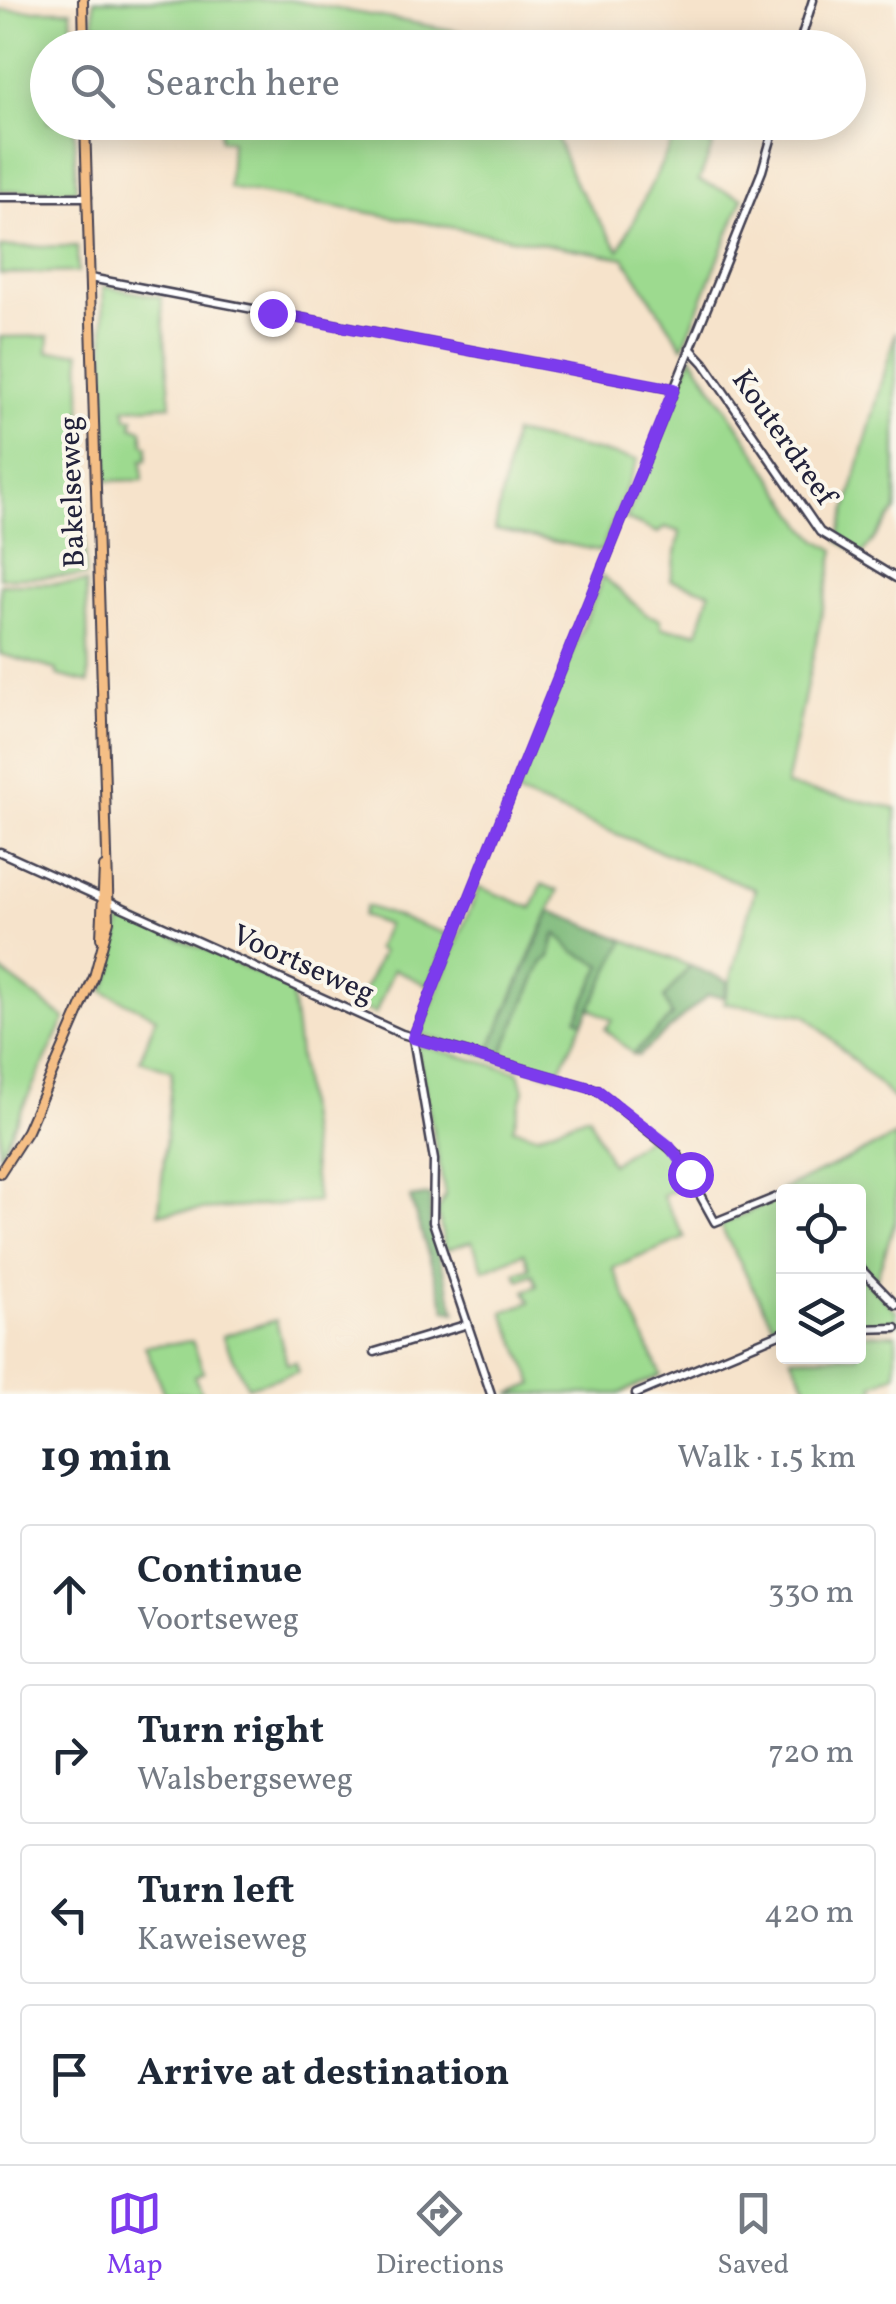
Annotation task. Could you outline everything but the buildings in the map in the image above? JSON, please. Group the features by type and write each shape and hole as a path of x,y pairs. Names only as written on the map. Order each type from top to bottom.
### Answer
{"main road":[{"path":"83,0 84,30"},
{"name":"Bakelseweg","path":"0,1173 26,1131 94,977 106,902 86,140"}],"street":[{"path":"803,30 812,0"},
{"path":"491,1394 433,1222 434,1160 413,1038 762,171 771,140"},
{"path":"0,197 88,197"},
{"path":"90,278 674,389"},
{"name":"Kouterdreef","path":"690,348 820,532 896,578"},
{"name":"Voortseweg","path":"0,852 413,1038 581,1084 608,1097 678,1155 715,1222 776,1197"},
{"path":"866,1274 896,1306"},
{"path":"374,1352 465,1325"},
{"path":"866,1329 896,1328"},
{"path":"636,1394 776,1335"}],"green space":[{"path":"94,0 289,0 451,30 122,30 94,24"},
{"path":"0,10 71,10 72,30 30,30 30,140 75,140 76,190 0,191"},
{"path":"220,140 558,140 574,182 619,250 673,140 701,140 713,145 699,181 743,198 683,347 624,258 229,188 231,141"},
{"path":"77,246 78,272 0,274 0,247"},
{"path":"103,286 161,297 171,405 125,408 127,418 134,418 132,426 142,430 144,444 148,446 147,460 142,460 143,480 107,481"},
{"path":"896,331 896,510 862,555 838,541"},
{"path":"49,336 48,352 80,352 86,576 0,578 0,337"},
{"path":"692,356 806,528 835,550 786,786 896,808 896,1101 806,1015 724,1003 755,889 516,794 603,576 647,615 660,619 662,628 698,632 710,592 671,580 680,532 665,527 658,533 626,519"},
{"path":"513,433 638,460 601,551 495,530"},
{"path":"86,583 89,683 0,654 0,584"},
{"path":"542,884 558,891 487,1056 420,1034 479,887 532,908"},
{"path":"366,906 450,935 429,986 394,969 375,1014 357,1005 382,952 376,949 387,925 362,916"},
{"path":"551,911 625,940 583,1022 577,1018 602,965 573,951 557,934 554,936 550,957 543,962 499,1060 487,1056"},
{"path":"124,917 291,989 317,1202 159,1213 172,1071 140,1060 156,1017 103,991 114,967"},
{"path":"556,934 602,965 577,1018 583,1022 557,1075 499,1060 543,962 550,957"},
{"path":"625,940 690,966 664,998 672,1016 633,1054 605,1029 612,1020 590,1008"},
{"path":"690,966 728,981 724,997 708,995 638,1056 633,1054 672,1016 664,998"},
{"path":"0,970 65,1019 0,1155"},
{"path":"416,1044 519,1072 524,1090 513,1128 537,1135 588,1115 611,1164 650,1135 672,1155 690,1185 662,1195 685,1238 613,1268 661,1375 619,1394 510,1394 534,1384 503,1312 530,1302 525,1291 537,1286 533,1274 519,1280 516,1273 530,1268 524,1253 484,1270 472,1241 445,1250 438,1212 445,1195"},
{"path":"896,1136 896,1218 876,1280 866,1269 866,1184 795,1184"},
{"path":"430,1195 431,1230 456,1312 446,1310 410,1198"},
{"path":"776,1199 776,1325 773,1325 720,1225"},
{"path":"866,1280 896,1311 896,1325 866,1325"},
{"path":"276,1320 287,1364 296,1362 298,1372 248,1387 222,1336"},
{"path":"866,1334 896,1334 896,1374 873,1385 877,1394 811,1394 795,1364 866,1364"},
{"path":"192,1341 204,1372 194,1376 202,1394 164,1394 145,1346"}],"route":[{"path":"272,313 674,389 413,1038 597,1090 669,1146 690,1174"}]}
